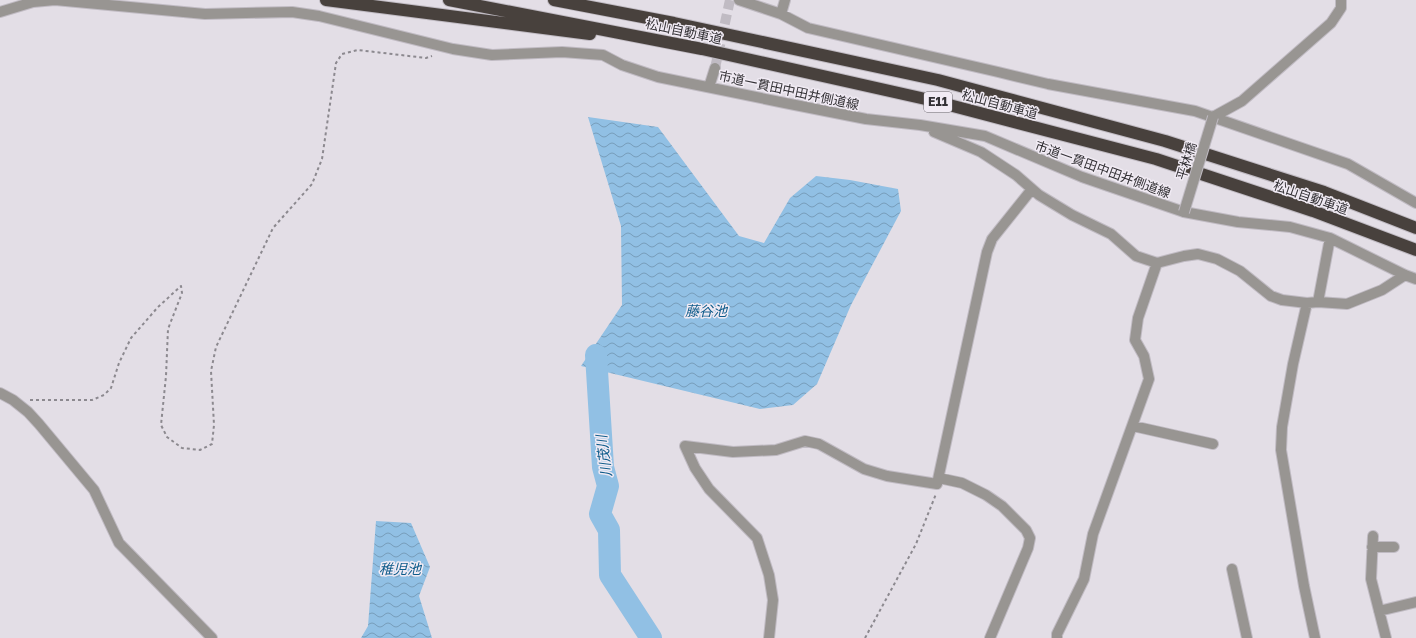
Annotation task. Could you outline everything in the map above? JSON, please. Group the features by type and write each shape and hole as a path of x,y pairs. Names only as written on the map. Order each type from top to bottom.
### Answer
{"highway":[{"path":"326,0 702,49"},
{"name":"松山自動車道","path":"448,0 702,49 930,100 1156,159 1313,211 1416,250"},
{"name":"松山自動車道","path":"554,0 674,23 938,80 1165,141 1324,192 1416,228"},
{"path":"576,0 674,23"}],"street":[{"name":"市道一貫田中田井側道線","path":"0,12 33,2 55,0 141,4 205,14 292,12 319,16 453,50 492,55 562,52 603,56 622,65 658,77 866,119 920,125 985,136 1082,177 1184,212 1238,222 1290,227 1330,238 1416,279"},
{"path":"738,0 781,14 808,28 1048,84 1195,111 1348,164 1416,203"},
{"path":"781,14 785,0"},
{"path":"1213,117 1242,100 1331,23 1341,8 1342,0"},
{"path":"710,87 715,68"},
{"name":"平林橋","path":"1184,212 1213,117"},
{"path":"920,125 981,152 1016,175 1039,195 1072,215 1111,234 1136,256 1157,263 1198,254 1217,259 1240,271 1271,296 1282,300 1307,303 1318,302 1347,304 1382,290 1405,275"},
{"path":"938,481 987,252 992,239 1032,189"},
{"path":"1318,302 1330,238"},
{"path":"1057,638 1059,628 1084,579 1093,534 1149,379 1144,356 1135,340 1138,318 1157,263"},
{"path":"1307,303 1282,427 1281,450 1315,638"},
{"path":"0,393 13,400 28,412 39,424 94,490 119,544 212,638"},
{"path":"1133,426 1213,444"},
{"path":"769,638 773,600 769,575 757,538 709,489 685,446 733,452 776,450 805,441 819,444 864,469 887,476 962,483 986,495 1002,506 1026,530 1030,538 1028,548 990,638"},
{"path":"1373,536 1371,579 1386,638"},
{"path":"1372,547 1394,547"},
{"path":"1232,569 1247,638"},
{"path":"1379,611 1416,602"}],"path":[{"path":"13,400 92,400 104,395 111,388 119,363 131,338 158,307 181,286 182,293 168,330 166,376 161,425 167,437 182,448 200,450 212,444 214,425 211,371 216,347 273,228 312,184 322,159 336,63 342,54 358,50 426,58 432,56"},
{"path":"865,638 916,544 938,489 938,481"}],"water":[{"name":"藤谷池","path":"588,117 658,127 739,236 764,243 790,198 816,176 850,180 898,189 901,211 851,305 817,384 793,405 760,409 581,366 622,305 621,226"},
{"name":"稚児池","path":"376,521 411,523 430,567 419,596 432,638 361,638 368,626"}],"waterway":[{"name":"川茂川","path":"596,355 603,467 608,486 600,514 609,530 610,575 651,638"}],"tunnel":[{"path":"715,68 730,0"}]}
